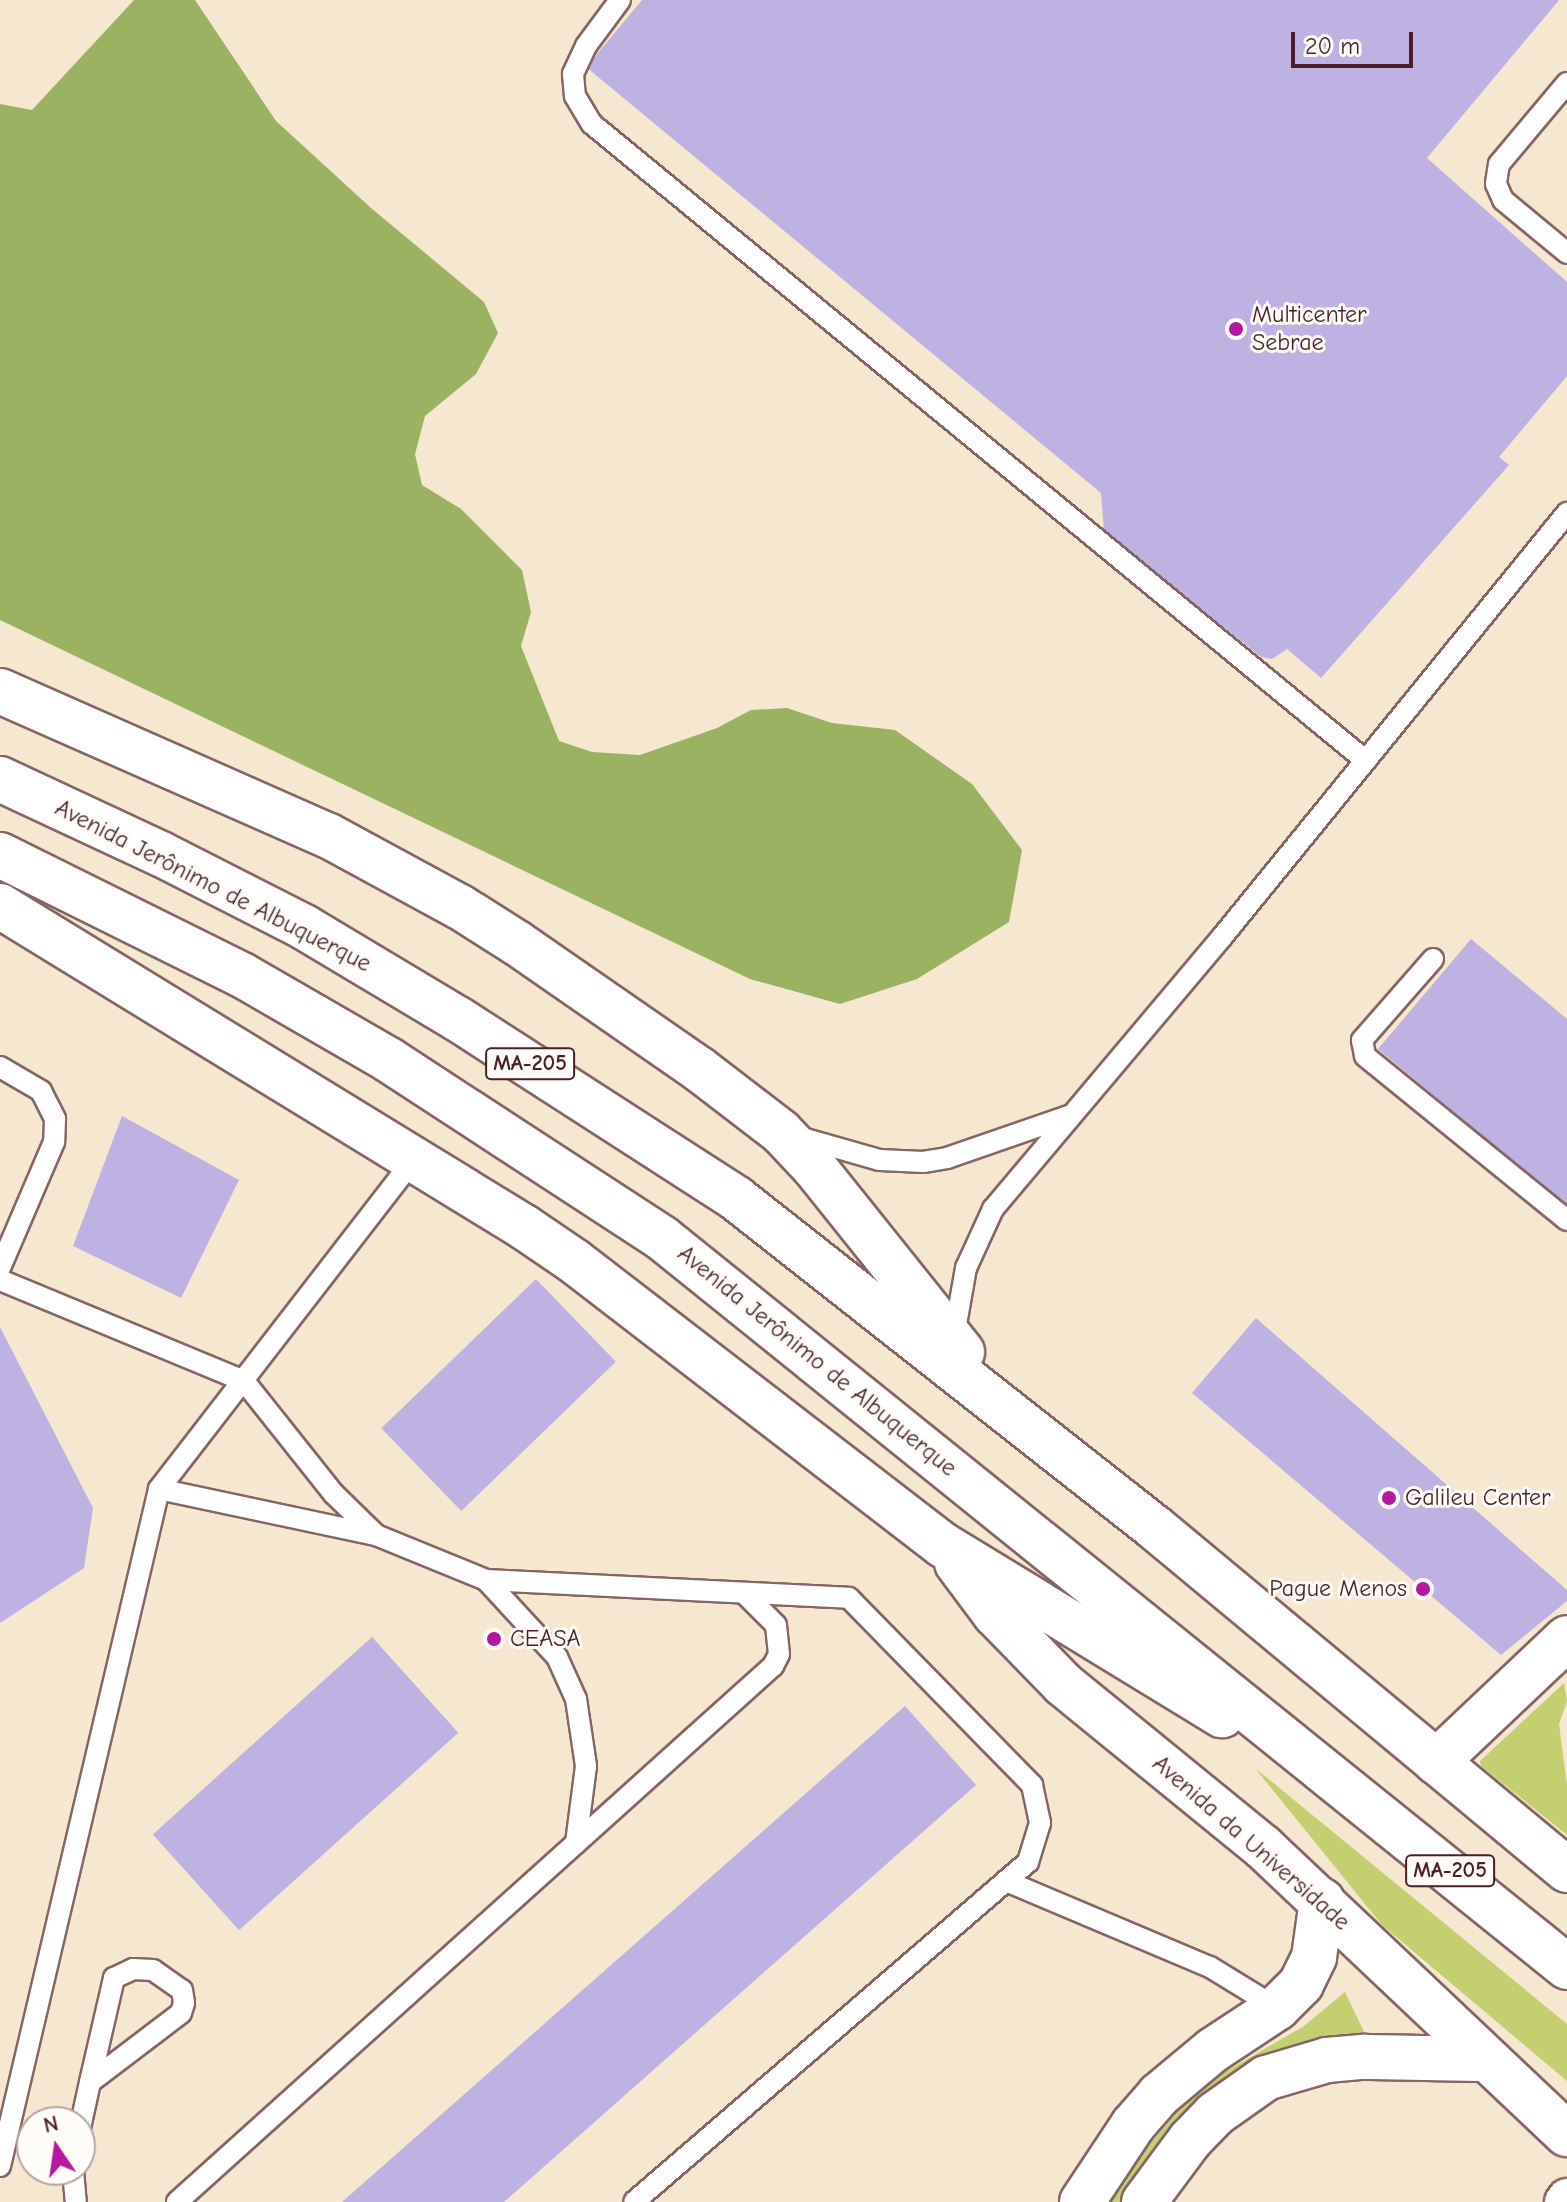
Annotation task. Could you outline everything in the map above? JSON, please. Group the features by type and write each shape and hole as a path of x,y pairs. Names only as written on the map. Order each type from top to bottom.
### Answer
{"main road":[{"path":"0,691 329,836 426,888 517,943 699,1069 781,1132 814,1167 954,1342"},
{"name":"Avenida Jerônimo de Albuquerque","path":"0,779 161,854 304,927 458,1019 737,1199 1018,1418 1567,1870"},
{"name":"Avenida Jerônimo de Albuquerque","path":"0,855 242,975 389,1060 606,1199 734,1293 1567,1967"},
{"path":"0,906 415,1158 574,1261 943,1545 1146,1670 1333,1776"},
{"name":"MA-205","path":"954,1342 1018,1418"},
{"name":"Avenida da Universidade","path":"943,1545 995,1614 1045,1667 1263,1847 1484,2059 1567,2134"},
{"path":"1436,1762 1567,1638"},
{"path":"1082,2202 1133,2125 1159,2095 1213,2050 1277,2008 1301,1984 1314,1957 1322,1901"},
{"path":"1277,2008 1289,2042 1310,2064"},
{"path":"1144,2202 1190,2140 1215,2114 1266,2078 1310,2064 1365,2057 1484,2059"}],"lane":[{"path":"620,0 586,46 573,74 575,96 592,124 1366,761"},
{"path":"1567,83 1499,164 1496,184 1503,200 1567,253"},
{"path":"954,1342 966,1268 993,1209 1068,1116 1222,937 1567,513"},
{"path":"1433,959 1362,1040 1365,1056 1567,1220"},
{"path":"0,1067 41,1091 55,1119 54,1142 0,1268"},
{"path":"781,1132 880,1160 923,1162 947,1158 1068,1116"},
{"path":"0,2166 159,1489 415,1158"},
{"path":"0,1280 244,1381 334,1494 376,1535"},
{"path":"159,1489 376,1535 486,1580 849,1598 1032,1785 1039,1804 1036,1842 1028,1862 634,2202"},
{"path":"486,1580 557,1657 572,1687 583,1730 586,1766 576,1843"},
{"path":"177,2202 773,1666 779,1654 776,1625 744,1593"},
{"path":"1006,1881 1210,1967 1277,2008"},
{"path":"85,2106 90,2082 114,1978 133,1969 153,1970 182,1990 181,2013 90,2082"}],"green space":[{"path":"134,0 195,0 276,121 371,208 484,302 498,333 476,374 425,416 415,454 422,485 461,509 522,570 531,612 521,646 559,741 592,752 640,755 717,728 751,710 787,708 832,723 895,730 972,784 1022,850 1009,922 917,979 840,1004 750,979 0,620 0,104 32,110"},
{"path":"1564,1683 1567,1701 1559,1724 1567,1785 1567,1835 1481,1766 1480,1761"},
{"path":"1255,1768 1567,2024 1567,2081 1382,1925"},
{"path":"1345,1992 1368,2040 1276,2062 1123,2202 1100,2202 1199,2087 1304,2026"}],"building":[{"name":"Multicenter Sebrae","path":"642,0 1559,0 1427,158 1567,282 1567,376 1499,457 1509,465 1321,678 1287,649 1272,659 1261,657 1104,531 1101,493 586,67"},
{"path":"1471,939 1567,1019 1567,1206 1378,1049"},
{"path":"122,1116 239,1180 181,1298 73,1246"},
{"path":"536,1279 616,1362 461,1511 381,1428"},
{"name":"Galileu Center","path":"1256,1318 1567,1590 1567,1601 1501,1655 1192,1393"},
{"path":"0,1327 93,1508 84,1568 0,1623"},
{"path":"372,1637 458,1733 239,1930 153,1834"},
{"path":"905,1706 976,1785 504,2202 342,2202"}],"place":[{"name":"Multicenter Sebrae","path":"1236,329"},
{"name":"Galileu Center","path":"1389,1498"},
{"name":"Pague Menos","path":"1423,1589"},
{"name":"CEASA","path":"494,1639"}]}
